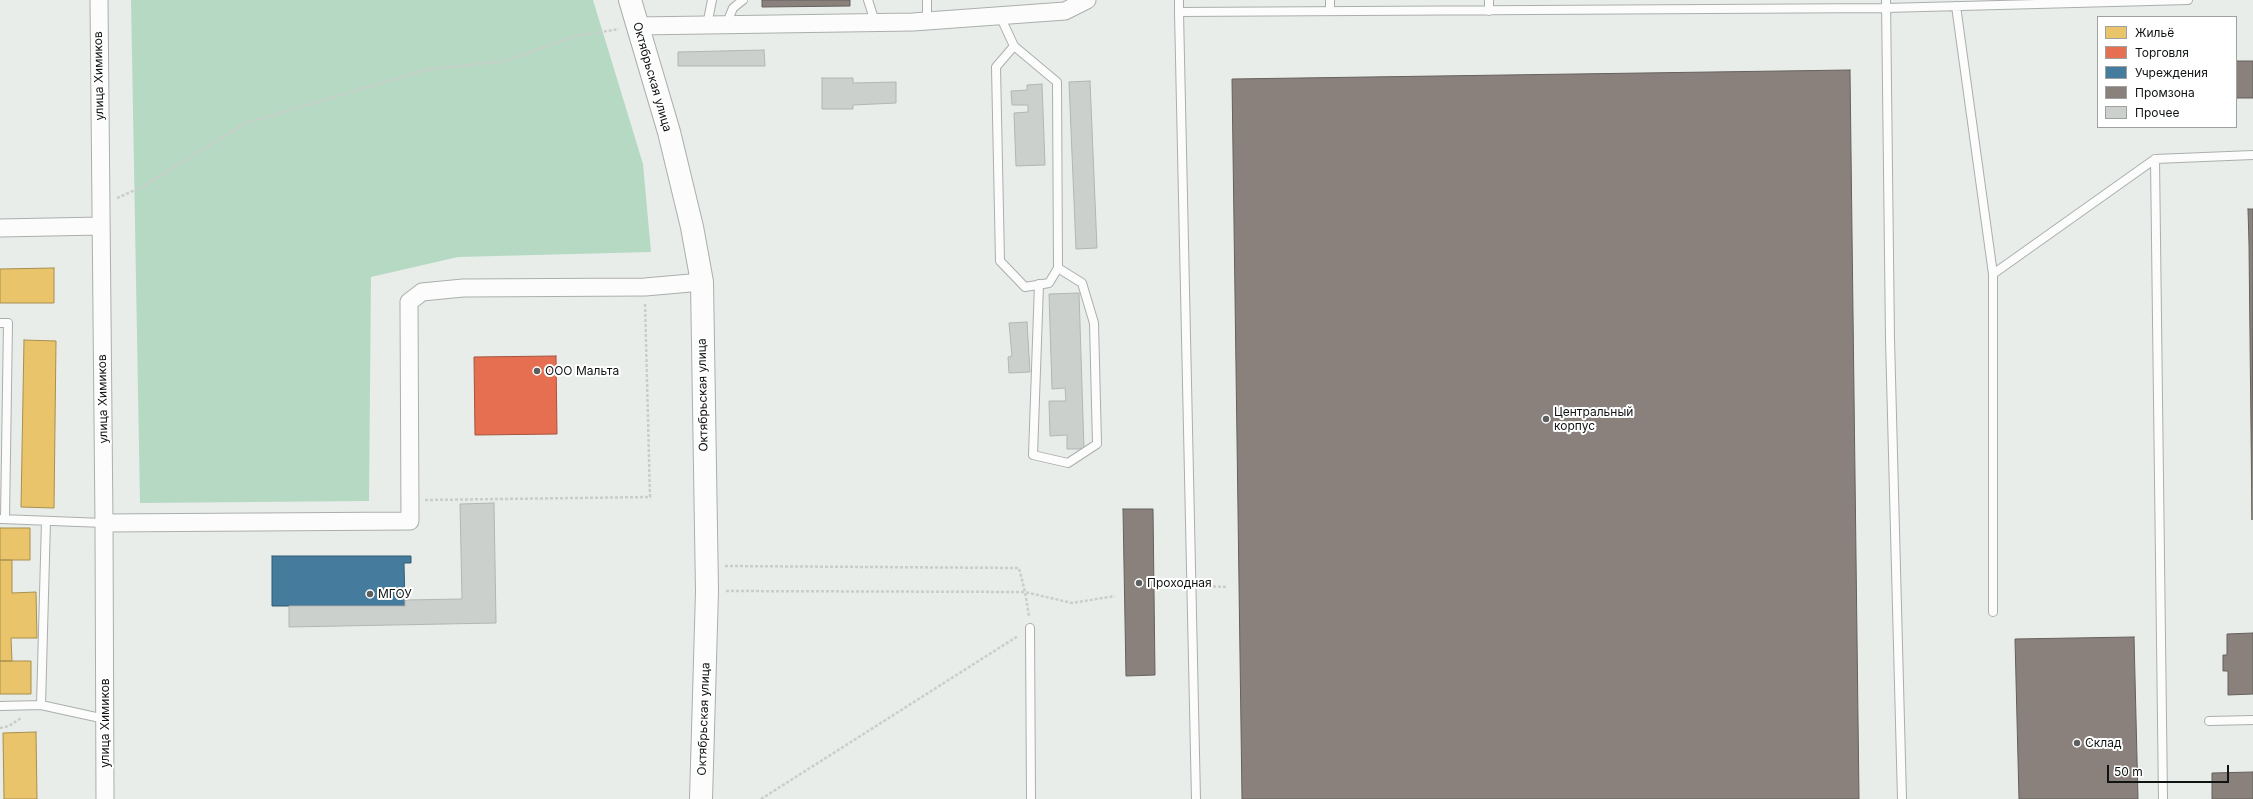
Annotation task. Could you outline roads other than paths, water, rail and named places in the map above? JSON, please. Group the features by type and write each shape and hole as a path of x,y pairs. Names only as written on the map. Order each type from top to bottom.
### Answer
{"main road":[{"name":"Октябрьская улица","path":"630,0 669,132 692,227 702,282 707,591 701,799"}],"street":[{"name":"улица Химиков","path":"98,0 104,523 105,799"},
{"path":"637,26 927,21 1065,11 1087,0"},
{"path":"0,228 101,226"},
{"path":"104,523 410,521 409,302 422,292 463,288 645,287 702,282"}],"lane":[{"path":"707,25 712,0"},
{"path":"726,25 733,8 743,0"},
{"path":"868,0 875,22"},
{"path":"927,0 927,21"},
{"path":"1179,0 1196,799"},
{"path":"1330,0 1330,11"},
{"path":"1489,0 1489,11"},
{"path":"1179,12 1489,11 1886,4 1956,6 2188,0"},
{"path":"1886,4 1890,339 1902,799"},
{"path":"1956,6 1993,274 1993,612"},
{"path":"1000,16 1014,46 1057,82 1058,268 1049,283 1024,287 1000,261 996,67 1014,46"},
{"path":"1993,274 2155,159 2253,155"},
{"path":"2155,159 2163,799"},
{"path":"1039,284 1033,455 1068,463 1096,444 1094,323 1082,283 1058,268"},
{"path":"0,323 8,323 3,519 104,523"},
{"path":"40,705 46,521"},
{"path":"1030,628 1031,799"},
{"path":"0,706 40,705 105,719"},
{"path":"2209,721 2253,720"}],"place":[{"name":"ООО Мальта","path":"537,371"},
{"name":"Центральный корпус","path":"1546,419"},
{"name":"Проходная","path":"1139,583"},
{"name":"МГОУ","path":"370,594"},
{"name":"Склад","path":"2077,743"}]}
